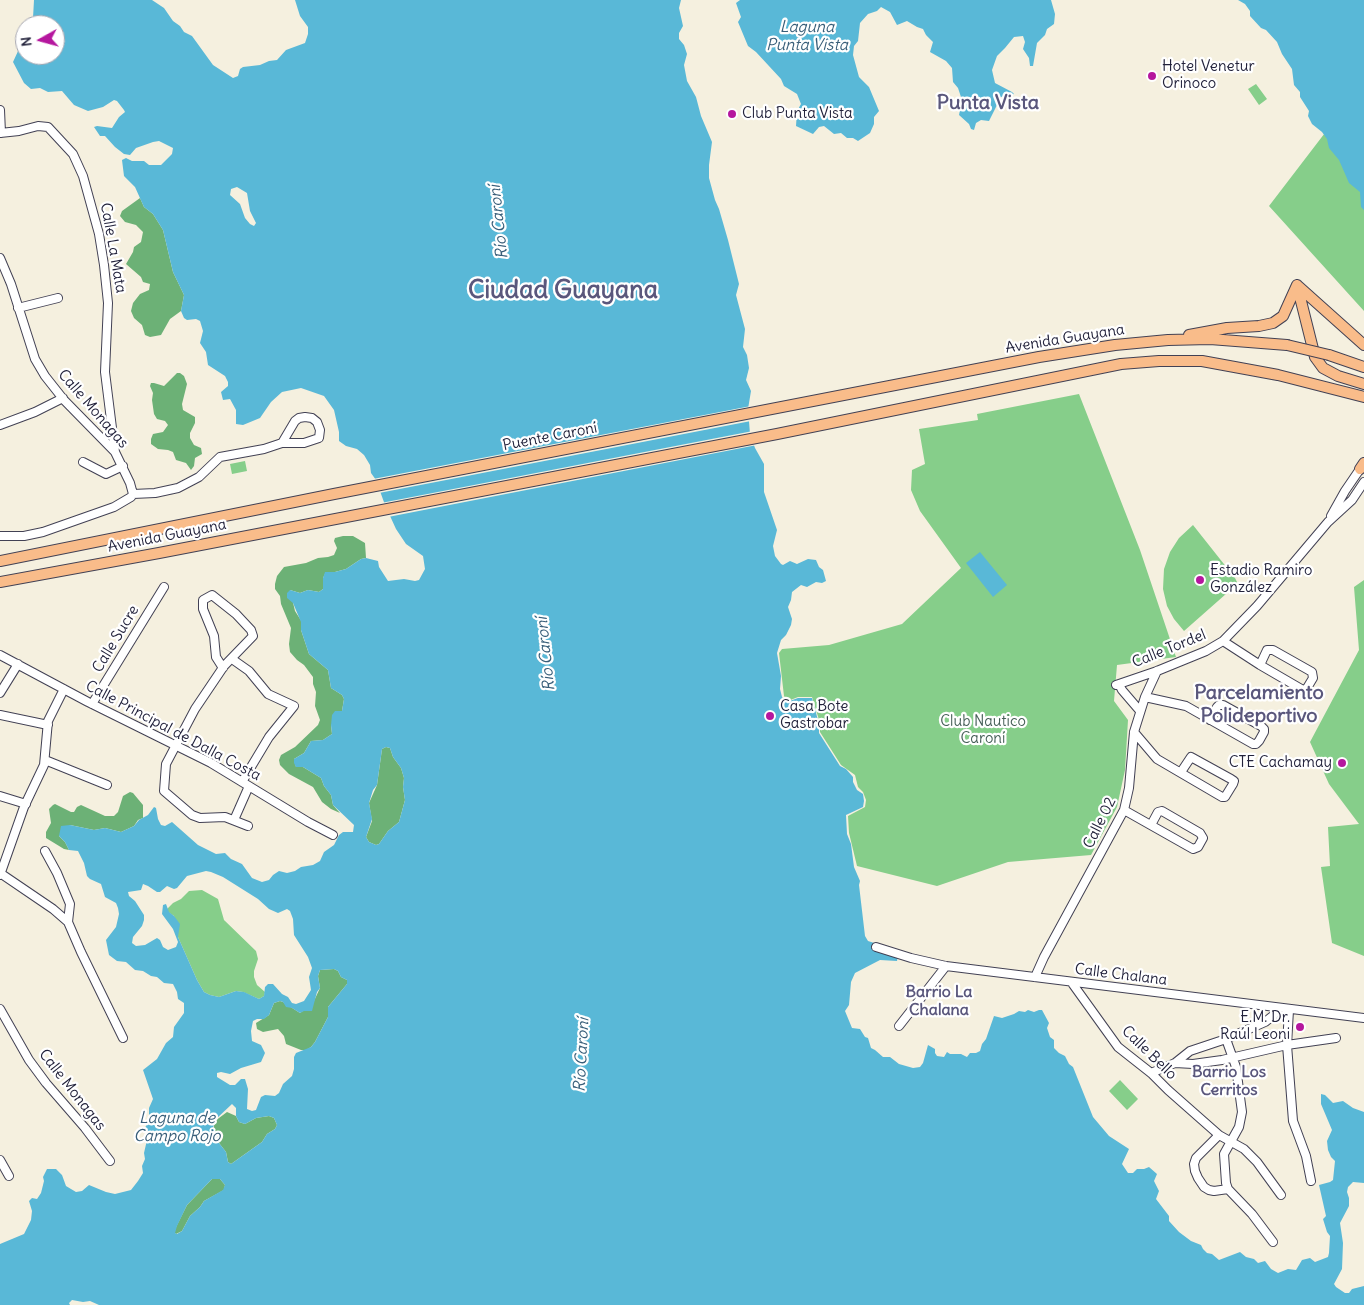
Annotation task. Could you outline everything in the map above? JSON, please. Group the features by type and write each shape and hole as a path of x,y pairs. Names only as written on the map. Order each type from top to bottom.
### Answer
{"main road":[{"path":"1168,340 1227,328 1259,326 1272,322 1283,316 1298,285"},
{"path":"1298,285 1364,345"},
{"path":"1298,285 1315,357 1322,368 1338,376 1364,384"},
{"name":"Avenida Guayana","path":"772,409 1039,357 1115,345 1168,340 1210,339 1287,345 1329,355 1364,368"},
{"name":"Avenida Guayana","path":"0,582 340,519 777,434 1121,364 1202,360 1340,390"},
{"path":"1340,390 1364,396"},
{"path":"1340,390 1364,403"},
{"name":"Puente Caroní","path":"334,494 772,409"},
{"name":"Avenida Guayana","path":"0,562 334,494"}],"street":[{"path":"0,110 1,133"},
{"name":"Calle La Mata","path":"1,133 43,125 48,126 75,158 86,184 100,234 108,298 105,372 115,452"},
{"name":"Calle Monagas","path":"0,258 35,359 63,398 115,452 123,466 133,494"},
{"path":"18,308 58,298"},
{"path":"0,425 35,412 63,398"},
{"path":"0,536 37,534 107,510 124,502 133,494 155,493 178,488 199,477 220,457 264,449 282,443 297,444 317,439 320,436 319,426 312,418 299,418 295,421 282,443"},
{"path":"83,462 106,474 123,466"},
{"name":"Calle Tordel","path":"1328,522 1345,491 1362,466"},
{"name":"Calle Tordel","path":"1140,711 1118,684 1157,671 1206,651 1223,641 1257,606 1328,522 1352,500 1364,482"},
{"name":"Calle Sucre","path":"92,704 164,587"},
{"path":"223,668 216,657 214,636 204,616 203,600 212,595 228,606 251,630 253,636 223,668 195,709 166,764 164,790 192,815 200,818 220,817 248,826"},
{"path":"1223,641 1260,665 1303,690 1307,688 1313,678 1312,672 1273,650 1268,650 1260,665"},
{"name":"Calle Principal de Dalla Costa","path":"0,654 92,704 211,764 333,835"},
{"path":"232,658 249,671 268,694 294,706 269,737 246,784 234,820"},
{"path":"0,693 18,664"},
{"name":"Calle 02","path":"1035,977 1124,810 1129,788 1134,732 1145,697 1157,671"},
{"path":"64,689 52,712 48,725 45,760 26,804 0,874 53,909 68,922 123,1038"},
{"path":"1145,697 1186,706 1210,720 1253,744 1259,741 1264,732 1264,729 1260,726 1223,705 1217,707 1210,720"},
{"path":"0,715 48,725"},
{"path":"1134,732 1157,759 1222,797 1225,797 1234,781 1191,757 1181,772"},
{"path":"45,760 107,785"},
{"path":"0,796 26,804"},
{"path":"1124,810 1193,849 1198,847 1203,838 1200,833 1162,811 1158,812 1151,824"},
{"path":"45,851 70,904 68,922"},
{"name":"Calle Chalana","path":"876,947 910,958 946,966 1364,1018"},
{"path":"899,1026 946,966"},
{"name":"Calle Bello","path":"1072,983 1118,1047 1151,1073 1219,1135 1244,1150 1257,1162 1281,1195"},
{"path":"1151,1073 1175,1063 1190,1051 1226,1039 1265,1022 1274,1015 1277,1008"},
{"name":"Calle Monagas","path":"0,1009 2,1019 46,1083 85,1128 110,1161"},
{"path":"1289,1010 1287,1045 1293,1121 1306,1156 1311,1181"},
{"path":"1175,1063 1193,1064 1222,1060 1287,1045 1336,1038"},
{"path":"1226,1039 1236,1067 1242,1112 1241,1120 1224,1154 1224,1174 1228,1189 1252,1214 1273,1242"},
{"path":"1219,1135 1196,1158 1195,1170 1204,1187 1209,1190 1228,1189"},
{"path":"0,1160 9,1176"}],"green space":[{"path":"1256,84 1267,99 1259,105 1248,89"},
{"path":"1331,125 1364,171 1364,311 1269,206"},
{"path":"140,198 144,207 153,214 163,230 173,272 184,295 181,311 170,319 161,335 150,337 145,335 142,325 134,318 131,311 133,303 140,294 149,290 150,284 143,282 141,277 126,264 134,247 141,242 143,232 136,225 125,222 120,216 122,211"},
{"path":"177,373 184,376 187,384 182,404 183,410 195,417 190,438 194,445 201,448 202,454 195,458 194,466 191,470 186,463 176,460 173,452 158,449 151,444 153,434 163,432 168,425 165,421 157,419 154,414 151,383 164,386"},
{"name":"Club Nautico Caroní","path":"1079,394 1140,550 1176,657 1117,665 1114,701 1128,720 1125,770 1117,807 1091,855 1008,862 937,886 857,866 849,833 848,816 865,807 866,800 863,792 858,787 855,775 841,765 820,732 820,723 812,697 798,697 788,701 784,696 779,653 782,649 829,645 902,624 961,568 920,511 911,490 912,470 925,464 919,429 978,420 977,414"},
{"path":"245,461 247,471 232,474 230,464"},
{"name":"Estadio Ramiro González","path":"1193,525 1237,582 1235,586 1184,631 1174,619 1167,606 1163,589 1164,569 1170,552 1179,538"},
{"path":"353,536 365,543 366,558 361,559 346,569 326,572 323,578 323,589 319,592 308,590 300,593 290,590 295,611 302,622 301,630 309,654 328,670 331,688 342,695 344,699 342,711 331,725 332,734 323,740 311,741 304,753 294,759 296,767 303,767 321,778 331,795 333,805 340,813 322,802 313,787 289,774 280,765 281,755 295,747 318,725 320,720 315,706 316,692 313,677 304,665 290,652 291,628 281,604 280,596 275,589 275,584 277,576 284,567 334,555 337,548 334,541 335,538"},
{"name":"CTE Cachamay","path":"1364,580 1364,956 1332,943 1321,867 1330,866 1328,827 1359,824 1329,784 1310,742 1359,650 1354,587"},
{"path":"390,748 393,757 401,768 404,778 405,800 399,822 376,845 369,842 366,837 372,821 369,803 377,785 382,749"},
{"path":"130,792 143,805 143,818 138,820 134,826 121,832 105,828 94,830 70,825 59,836 69,850 46,838 46,832 51,823 49,809 53,805 55,804 74,812 81,805 105,816 114,816 118,812 123,796"},
{"path":"202,890 218,899 224,920 256,951 258,959 254,977 257,985 265,992 264,996 259,999 236,991 219,997 210,995 204,992 197,980 178,937 174,916 167,909 189,891"},
{"path":"334,969 338,971 341,977 347,980 347,984 328,1007 328,1017 311,1047 301,1050 286,1044 284,1036 278,1029 263,1032 257,1029 256,1023 269,1015 274,1003 283,1002 300,1013 313,1003 320,988 318,976 320,970"},
{"path":"1120,1080 1138,1099 1127,1110 1109,1091"},
{"path":"227,1112 236,1116 239,1122 245,1124 256,1118 269,1116 274,1118 277,1125 275,1129 267,1134 262,1142 231,1164 228,1162 226,1152 213,1131 215,1121"},
{"path":"212,1179 220,1179 225,1185 224,1190 204,1201 190,1216 182,1231 176,1234 174,1232 187,1205"}],"water":[{"path":"34,0 152,0 164,8 184,32 192,36 213,65 233,78 238,76 240,69 243,67 277,60 286,50 305,43 308,27 300,16 295,0 681,0 679,8 683,26 679,33 679,39 684,45 687,54 684,65 687,81 696,97 701,116 712,142 709,178 739,284 736,295 745,329 743,347 747,355 749,368 746,380 751,391 748,409 750,434 764,464 764,492 777,530 773,546 775,556 783,565 790,561 797,564 808,559 816,560 819,567 823,570 826,581 822,583 816,582 807,587 801,585 792,592 788,607 792,619 791,625 781,640 777,653 781,676 780,689 782,697 787,702 798,698 812,698 819,724 819,733 840,766 846,769 853,777 857,790 863,794 863,807 846,815 847,834 851,844 854,867 860,881 865,936 868,941 899,951 897,961 880,960 855,973 851,982 849,1005 845,1011 852,1028 860,1029 865,1037 868,1038 871,1048 883,1057 890,1057 899,1064 913,1068 920,1067 923,1063 928,1045 935,1049 937,1056 944,1057 947,1052 967,1057 970,1053 980,1051 994,1016 1002,1018 1019,1011 1025,1012 1028,1010 1034,1012 1042,1010 1049,1023 1047,1028 1050,1037 1054,1040 1054,1048 1065,1056 1073,1067 1093,1117 1109,1136 1129,1149 1122,1164 1128,1173 1149,1167 1157,1174 1154,1181 1159,1191 1156,1199 1169,1216 1169,1221 1179,1232 1191,1241 1201,1245 1207,1253 1212,1254 1219,1260 1240,1252 1258,1263 1265,1261 1271,1269 1278,1273 1288,1269 1296,1270 1302,1260 1310,1258 1315,1262 1328,1257 1329,1253 1330,1236 1323,1219 1326,1216 1319,1185 1333,1180 1335,1161 1328,1150 1327,1141 1332,1130 1321,1104 1321,1094 1325,1095 1333,1103 1343,1101 1353,1108 1364,1112 1364,1183 1353,1182 1348,1187 1349,1206 1340,1223 1343,1243 1342,1269 1334,1284 1345,1293 1364,1286 1364,1305 99,1305 90,1301 72,1300 69,1303 70,1305 0,1305 0,1244 24,1234 31,1220 32,1211 29,1201 32,1198 37,1199 41,1193 43,1177 47,1169 56,1169 62,1175 66,1186 76,1192 82,1191 89,1185 115,1194 131,1190 138,1181 143,1173 142,1166 145,1159 144,1153 147,1140 145,1128 149,1120 149,1108 153,1099 143,1070 157,1059 166,1043 173,1037 174,1027 184,1013 184,1003 178,999 173,984 164,983 157,977 135,970 126,962 117,961 109,955 106,940 116,927 119,914 118,908 116,903 105,897 101,884 87,876 84,863 78,851 69,850 59,836 61,826 70,825 94,830 105,828 121,832 134,826 139,820 148,815 154,807 156,808 161,825 165,826 172,822 198,845 216,854 225,853 231,859 242,864 252,878 262,882 269,880 279,871 287,873 320,861 324,852 334,845 339,835 343,832 353,832 354,825 333,805 331,795 321,778 303,767 296,767 294,759 304,753 311,741 323,740 332,734 332,715 335,711 342,711 344,699 342,695 331,688 328,670 309,654 301,630 301,622 293,603 287,598 287,593 290,590 300,593 308,590 319,592 323,589 325,572 346,569 361,559 366,558 378,561 379,567 388,581 419,580 425,569 423,556 406,544 396,529 376,480 371,473 370,465 364,455 357,449 346,446 339,441 334,410 324,396 301,388 282,392 271,402 260,418 243,425 236,424 236,410 230,399 223,400 221,392 228,386 228,382 225,376 208,365 206,352 200,343 203,331 200,321 196,319 187,320 181,311 184,295 173,272 163,230 153,214 144,207 135,187 124,176 122,160 126,158 132,161 144,161 149,165 161,165 172,154 173,148 159,141 136,148 130,155 124,154 105,136 100,136 94,127 112,128 119,117 125,112 117,101 114,100 103,107 88,111 74,105 62,91 48,92 40,88 31,89 24,83 13,62 15,58 15,65 65,65 65,15 33,15","holes":["237,187 247,193 250,211 256,223 254,226 245,218 240,204 230,195 231,189","390,748 393,757 401,768 404,778 405,800 399,822 376,845 369,842 366,837 372,819 369,803 373,790 377,785 382,749","206,871 211,872 223,877 258,899 269,909 278,913 287,909 290,911 293,919 294,935 308,957 312,968 309,977 311,990 304,1001 296,1004 292,1003 273,984 268,984 265,987 264,996 259,999 244,992 236,991 219,997 204,992 178,937 180,924 169,912 166,904 163,905 162,914 173,929 178,942 176,947 168,950 163,947 157,938 145,945 136,946 132,943 133,937 142,926 144,915 128,892 141,890 143,884 157,892 160,892 167,886 174,889 187,876","334,969 338,971 341,977 347,980 347,984 328,1007 328,1017 315,1042 311,1047 296,1053 292,1076 283,1084 279,1093 275,1096 265,1095 261,1097 256,1110 247,1109 248,1089 245,1079 241,1079 235,1085 230,1085 217,1077 217,1073 230,1074 241,1068 261,1062 265,1053 261,1045 252,1041 253,1021 264,1019 269,1015 274,1003 280,1001 286,1007 300,1013 312,1011 317,992 320,988 318,976 320,970","232,1104 236,1108 236,1116 239,1122 245,1124 256,1118 269,1116 274,1118 277,1125 275,1129 267,1134 262,1142 231,1164 228,1162 226,1152 219,1143 213,1128 215,1120","212,1179 220,1179 225,1185 223,1190 204,1201 190,1216 182,1231 177,1234 175,1233 177,1226 187,1205"]},
{"name":"Laguna Punta Vista","path":"740,0 1051,0 1055,14 1054,24 1047,29 1045,35 1037,43 1033,66 1030,66 1029,58 1023,49 1025,42 1023,36 1014,37 997,56 992,70 995,83 1014,94 1001,97 989,121 981,120 976,123 974,130 959,115 962,100 958,88 953,82 952,68 946,61 930,52 933,42 923,29 907,21 897,25 890,12 881,7 877,11 868,14 860,23 858,41 854,46 853,55 859,77 869,87 879,111 874,117 874,124 870,133 858,141 853,138 847,138 841,133 834,134 824,126 819,127 813,134 796,126 797,111 801,104 797,94 784,86 781,79 748,46 738,22 741,17 736,3"},
{"path":"1238,0 1364,0 1364,210 1361,207 1360,192 1349,183 1339,160 1329,148 1327,139 1312,124 1308,116 1309,111 1300,97 1300,92 1294,85 1292,69 1277,42 1250,16 1250,11 1245,4"},
{"path":"980,552 1007,585 993,597 966,563"}],"pier":[{"path":"751,406 751,421 379,493 373,479"},
{"path":"753,431 757,445 388,517 381,503"}],"place":[{"name":"Hotel Venetur Orinoco","path":"1152,76"},
{"name":"Club Punta Vista","path":"732,114"},
{"name":"Estadio Ramiro González","path":"1200,580"},
{"name":"Casa Bote Gastrobar","path":"770,716"},
{"name":"CTE Cachamay","path":"1342,763"},
{"name":"E.M. Dr. Raúl Leoni","path":"1300,1027"}],"district":[{"name":"Punta Vista","path":"988,103"},
{"name":"Ciudad Guayana","path":"563,291"},
{"name":"Parcelamiento Polideportivo","path":"1259,704"},
{"name":"Barrio La Chalana","path":"939,1001"},
{"name":"Barrio Los Cerritos","path":"1229,1081"}],"water label":[{"name":"Río Caroní","path":"499,222"},
{"name":"Río Caroní","path":"546,654"},
{"name":"Río Caroní","path":"582,1055"},
{"name":"Laguna de Campo Rojo","path":"177,1127"}]}
